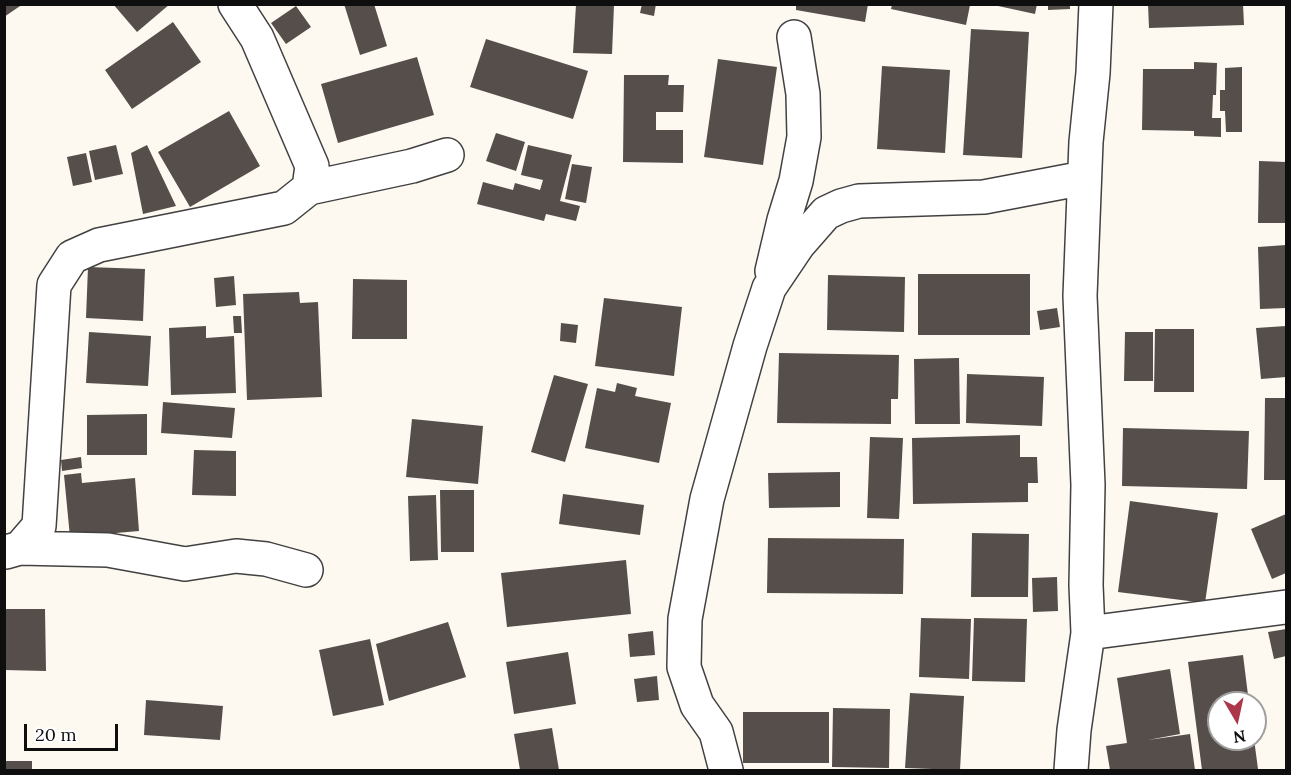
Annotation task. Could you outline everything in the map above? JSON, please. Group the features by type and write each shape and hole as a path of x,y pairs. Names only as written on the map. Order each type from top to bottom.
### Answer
{"street":[{"path":"236,4 257,38 312,166 309,188"},
{"path":"1071,771 1074,730 1088,633 1086,585 1088,485 1080,296 1084,178 1096,4"},
{"path":"726,771 716,732 697,705 684,667 685,619 707,499 750,346 769,288 783,220 796,181 804,137 803,94 794,37"},
{"path":"12,550 39,526 54,285 72,257 99,245 284,208 309,188 412,166 447,155"},
{"path":"769,288 798,245 826,213 841,206 859,201 984,197 1084,178"},
{"path":"12,550 108,550 185,564 236,556 266,559 306,570"},
{"path":"1088,633 1287,607"}],"building":[{"path":"4,4 23,4 4,17"},
{"path":"113,4 170,4 137,32"},
{"path":"344,4 374,4 387,46 360,55"},
{"path":"642,4 656,4 654,16 640,13"},
{"path":"796,4 868,4 865,22 796,10"},
{"path":"989,4 1037,4 1035,14"},
{"path":"1148,4 1243,4 1244,25 1149,28"},
{"path":"576,5 614,5 612,54 573,53"},
{"path":"892,5 970,5 966,25 891,9"},
{"path":"1048,5 1070,5 1070,9 1048,10"},
{"path":"296,6 311,27 286,44 271,23"},
{"path":"173,22 201,62 132,109 105,70"},
{"path":"971,29 1029,32 1022,158 963,155"},
{"path":"486,39 588,71 573,119 470,87"},
{"path":"417,57 434,115 338,143 321,84"},
{"path":"718,59 777,67 763,165 704,157"},
{"path":"1194,62 1217,63 1216,95 1213,95 1212,118 1221,118 1221,137 1194,136 1194,131 1142,130 1143,69 1194,69"},
{"path":"882,66 950,70 945,153 877,149"},
{"path":"1242,67 1242,132 1226,132 1225,111 1220,111 1220,90 1225,90 1225,68"},
{"path":"624,75 669,75 668,85 684,85 683,112 656,112 656,130 683,130 683,163 623,162"},
{"path":"229,111 260,166 190,207 158,152"},
{"path":"496,133 525,142 516,171 486,161"},
{"path":"116,145 123,174 95,180 89,151"},
{"path":"147,145 176,206 143,214 131,153"},
{"path":"528,145 572,155 560,201 580,206 576,221 546,214 544,221 477,204 483,182 513,190 515,183 540,190 543,180 521,175"},
{"path":"86,153 92,182 73,186 67,157"},
{"path":"1259,161 1286,162 1286,223 1258,223"},
{"path":"572,164 592,167 586,203 565,199"},
{"path":"1286,245 1286,308 1260,309 1258,247"},
{"path":"88,267 145,269 143,321 86,318"},
{"path":"918,274 1030,274 1030,335 918,335"},
{"path":"828,275 905,277 904,332 827,330"},
{"path":"234,276 236,305 216,307 214,278"},
{"path":"353,279 407,280 407,339 352,339"},
{"path":"299,292 300,303 318,302 322,397 247,400 243,294"},
{"path":"604,298 682,307 674,376 595,366"},
{"path":"1057,308 1060,327 1040,330 1037,311"},
{"path":"233,316 241,316 242,333 234,333"},
{"path":"561,323 578,325 576,343 560,341"},
{"path":"206,326 206,338 234,336 236,393 171,395 169,328"},
{"path":"1286,326 1286,377 1261,379 1256,328"},
{"path":"1155,329 1194,329 1194,392 1154,392"},
{"path":"89,332 151,336 148,386 86,383"},
{"path":"1125,332 1153,332 1153,381 1124,381"},
{"path":"779,353 899,355 898,399 891,399 891,424 777,423"},
{"path":"959,358 960,424 915,424 914,359"},
{"path":"967,374 1044,377 1042,426 966,423"},
{"path":"554,375 588,384 565,462 531,452"},
{"path":"617,383 637,388 635,396 671,403 659,463 585,448 597,388 615,392"},
{"path":"1265,398 1286,398 1286,480 1264,480"},
{"path":"163,402 235,408 232,438 161,433"},
{"path":"147,414 147,455 87,455 87,415"},
{"path":"412,419 483,426 478,484 406,477"},
{"path":"1123,428 1249,431 1247,489 1122,486"},
{"path":"1020,435 1020,457 1037,457 1038,483 1028,483 1028,502 913,504 912,438"},
{"path":"870,437 903,438 899,519 867,518"},
{"path":"194,450 236,451 236,496 192,495"},
{"path":"81,457 82,468 62,471 61,460"},
{"path":"840,472 840,507 769,508 768,473"},
{"path":"81,473 82,483 135,478 139,531 70,537 64,475"},
{"path":"440,490 474,490 474,552 441,552"},
{"path":"563,494 644,505 640,535 559,524"},
{"path":"436,495 438,560 410,561 408,496"},
{"path":"1130,501 1218,513 1205,603 1118,592"},
{"path":"1286,514 1286,573 1272,579 1251,529"},
{"path":"972,533 1029,534 1028,597 971,597"},
{"path":"768,538 904,539 903,594 767,593"},
{"path":"626,560 631,614 507,627 501,573"},
{"path":"1057,577 1058,611 1033,612 1032,578"},
{"path":"4,609 45,609 46,671 4,670"},
{"path":"921,618 971,619 969,679 919,677"},
{"path":"974,618 1027,619 1025,682 972,681"},
{"path":"448,622 466,677 389,701 376,644"},
{"path":"1286,629 1286,656 1274,659 1268,632"},
{"path":"653,631 655,655 630,657 628,634"},
{"path":"370,639 384,705 333,716 319,650"},
{"path":"568,652 576,704 514,714 506,662"},
{"path":"1243,655 1248,691 1207,691 1207,751 1256,751 1258,769 1202,770 1188,662"},
{"path":"1170,669 1180,734 1148,740 1190,734 1195,770 1110,770 1106,746 1127,743 1117,678"},
{"path":"657,676 659,700 637,702 634,679"},
{"path":"910,693 964,696 960,770 905,768"},
{"path":"146,700 223,706 220,740 144,735"},
{"path":"833,708 890,709 889,768 832,767"},
{"path":"743,712 829,712 829,763 743,763"},
{"path":"552,728 559,770 520,770 514,734"},
{"path":"4,761 32,761 32,770 4,770"}]}
